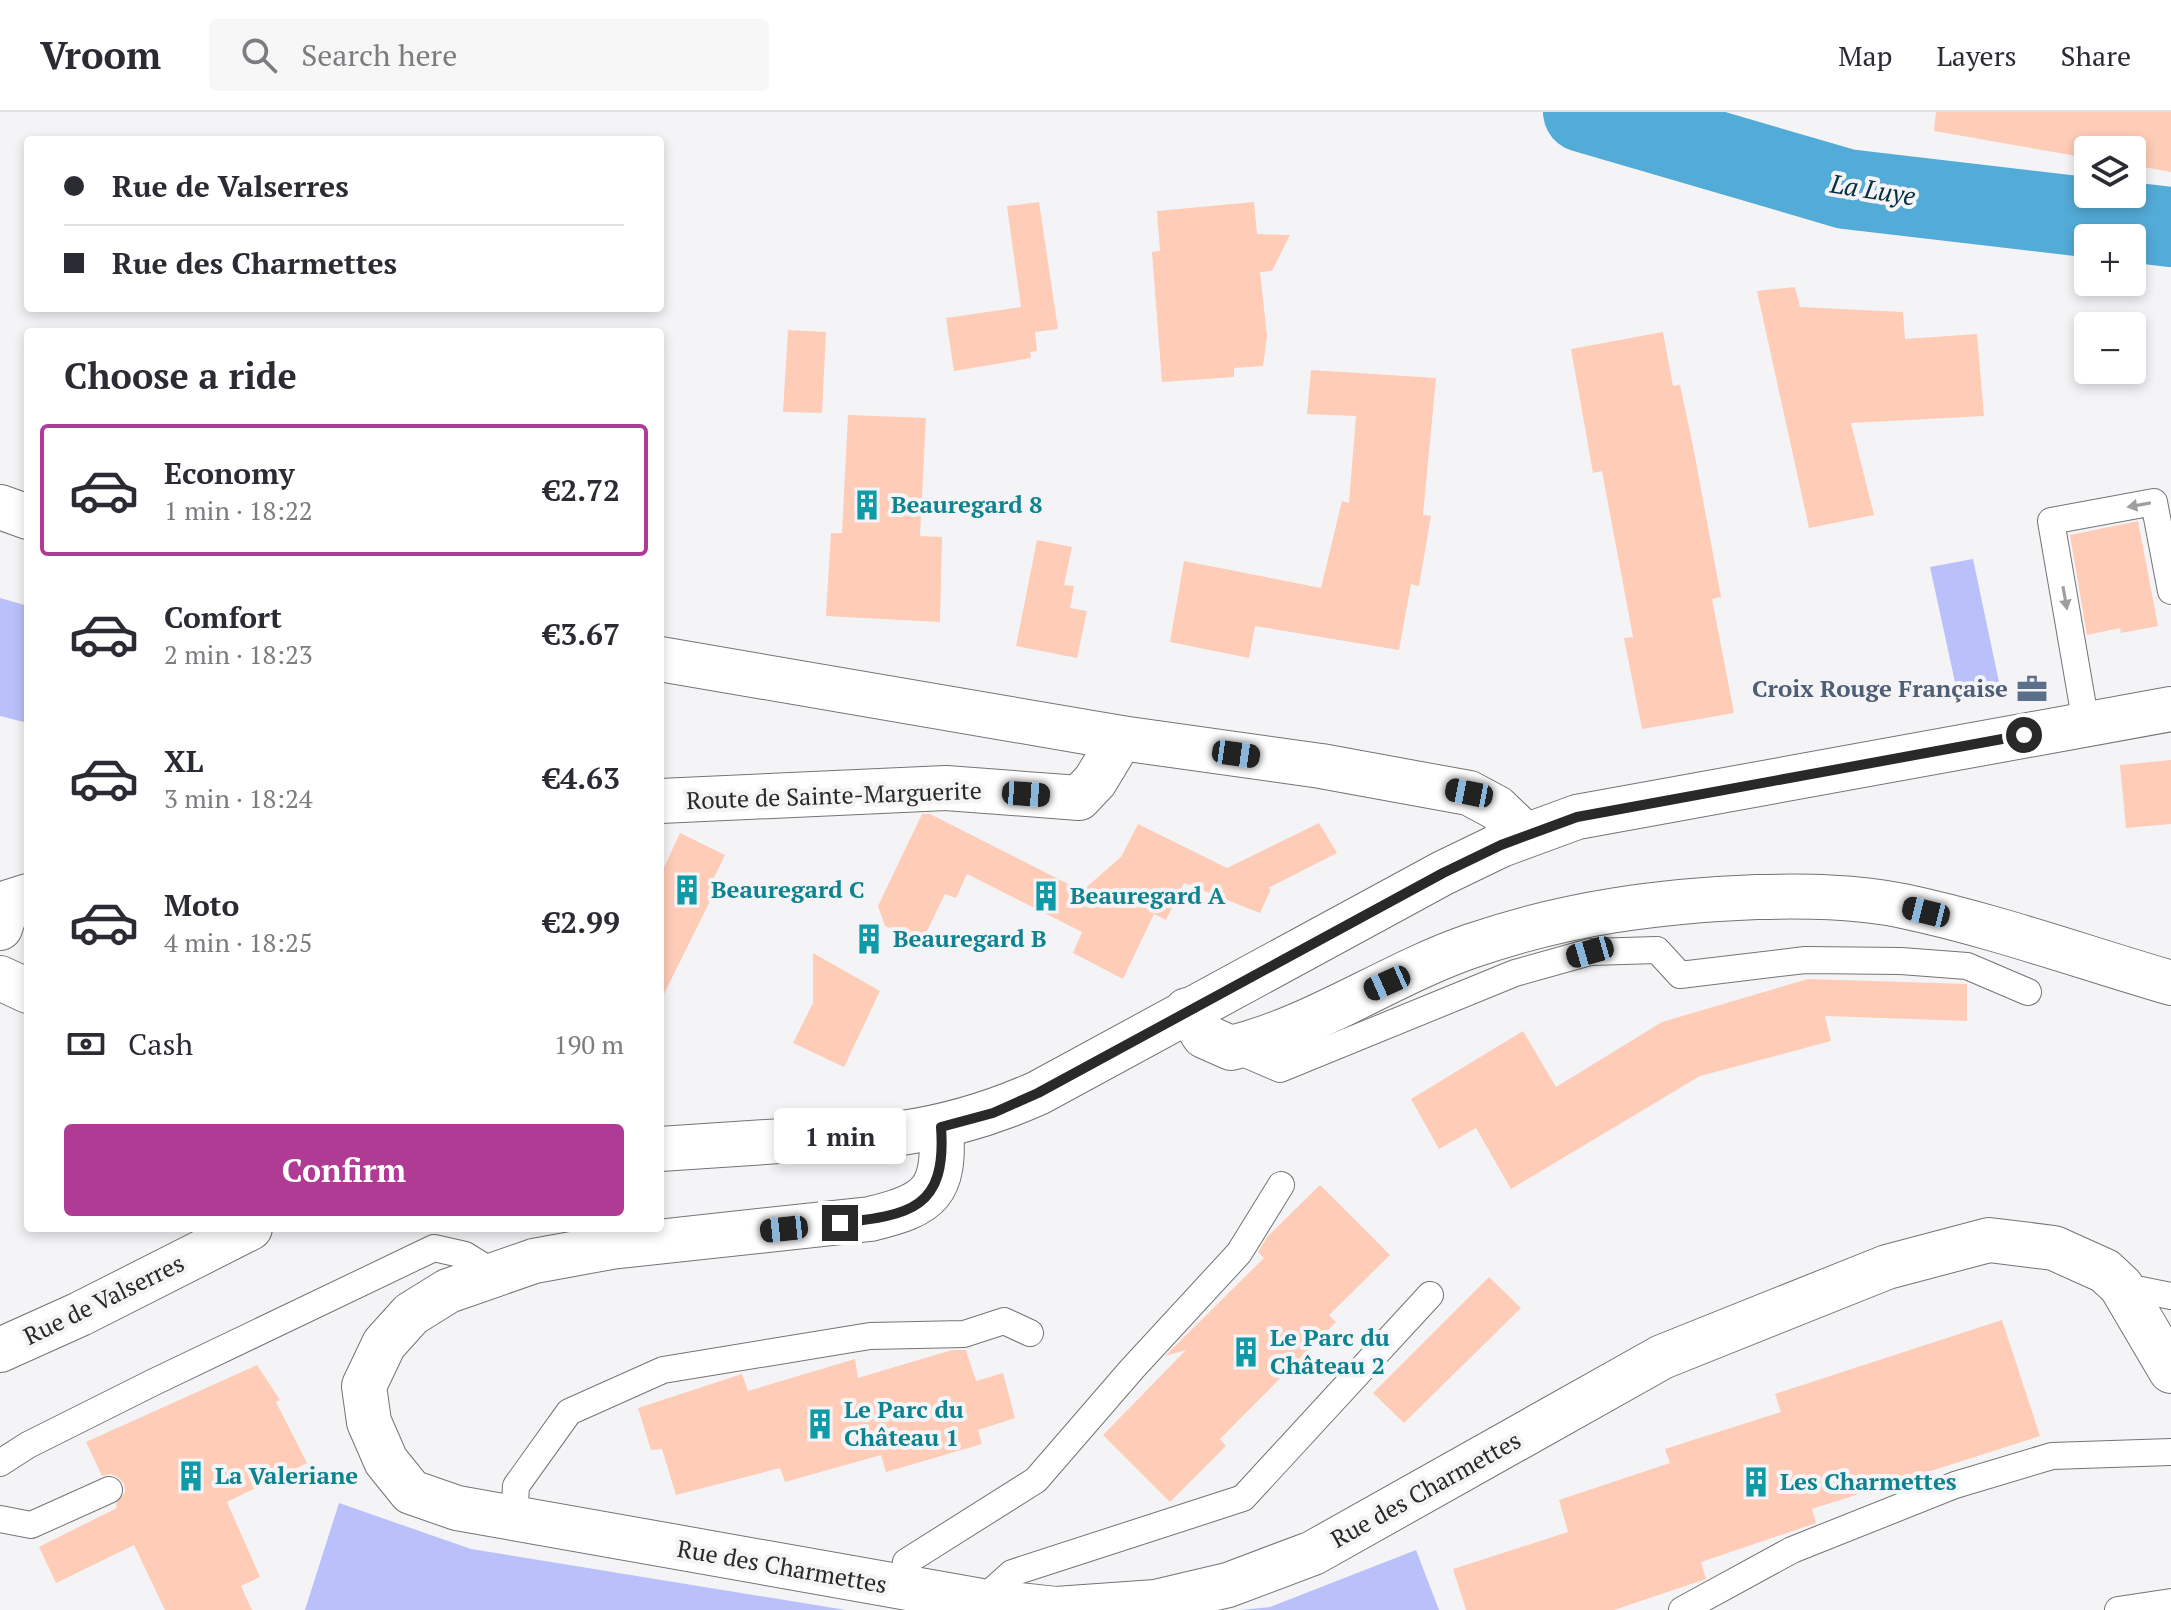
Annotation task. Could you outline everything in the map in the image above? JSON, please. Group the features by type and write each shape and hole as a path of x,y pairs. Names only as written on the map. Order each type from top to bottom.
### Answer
{"street":[{"path":"0,507 24,516"},
{"path":"664,660 1121,738 1321,766 1469,793 1497,808 1525,835"},
{"path":"664,1149 902,1133 941,1127 993,1113 1038,1093 1443,873 1525,835 1577,817 2171,709"},
{"name":"Route de Sainte-Marguerite","path":"664,801 946,788 1079,798 1095,781 1121,738"},
{"path":"1187,1010 1204,1036 1231,1048 1279,1032 1468,947 1547,921 1631,906 1812,896 1900,905 2171,983"},
{"path":"0,928 9,902 24,897"},
{"path":"0,978 24,989"},
{"name":"Rue des Charmettes","path":"941,1127 943,1149 936,1185 918,1205 900,1212 870,1219 611,1247 534,1261 448,1291 411,1314 384,1344 364,1386 369,1422 386,1461 411,1492 457,1508 901,1588 1056,1609 1156,1602 1228,1585 1313,1553 1662,1357 1887,1267 1989,1240 2054,1248 2105,1271 2121,1286 2171,1371"},
{"name":"Rue de Valserres","path":"0,1350 80,1314 242,1232"}],"lane":[{"path":"2086,724 2051,521 2154,502 2171,591"},
{"path":"1231,1048 1280,1069 1515,973 1590,952 1657,950 1680,975 1805,960 1901,961 1967,966 2028,992"},
{"path":"901,1588 906,1562 1036,1480 1132,1369 1239,1253 1281,1185"},
{"path":"0,1463 28,1445 154,1382 434,1248 465,1255 494,1273"},
{"name":"Rue des Charmettes","path":"2121,1286 2171,1296"},
{"path":"981,1601 1012,1573 1243,1498 1430,1295"},
{"path":"514,1519 516,1486 569,1412 663,1370 870,1336 964,1334 1004,1321 1030,1333"},
{"path":"1682,1610 1792,1550 1955,1485 2052,1456 2171,1452"},
{"path":"0,1519 31,1525 109,1490"},
{"path":"2118,1610 2171,1602"}],"shaded area":[{"path":"1973,559 2000,687 1958,696 1930,567"},
{"path":"0,598 24,605 24,722 0,716"},
{"path":"339,1503 471,1549 846,1610 305,1610"},
{"path":"1416,1550 1439,1610 1241,1610 1270,1607"}],"building":[{"path":"1936,112 2171,112 2171,172 2146,168 2146,136 2074,136 2074,156 1934,131"},
{"path":"1039,202 1058,329 1035,332 1037,351 1030,352 1031,358 954,371 946,318 1021,307 1007,206"},
{"path":"1254,202 1257,234 1290,235 1272,271 1260,272 1267,336 1263,366 1234,368 1234,377 1162,382 1152,252 1160,251 1157,211"},
{"path":"1795,287 1800,307 1903,312 1905,339 1977,334 1984,416 1851,423 1874,515 1809,528 1757,291"},
{"path":"788,330 826,332 822,413 783,412"},
{"path":"1663,332 1673,386 1680,385 1693,446 1721,597 1712,599 1734,713 1642,729 1624,638 1633,637 1602,471 1593,473 1571,349"},
{"path":"1311,370 1436,378 1423,515 1431,516 1419,586 1411,584 1399,650 1255,626 1249,658 1170,642 1184,561 1321,588 1342,501 1349,503 1356,416 1307,414"},
{"name":"Beauregard 8","path":"848,415 926,418 920,536 942,537 940,622 826,616 831,533 842,533"},
{"path":"2138,521 2158,626 2121,633 2120,628 2087,635 2070,535"},
{"path":"1037,540 1072,547 1064,585 1074,586 1070,608 1087,611 1077,658 1016,646"},
{"path":"2171,760 2171,824 2126,828 2120,765"},
{"path":"922,814 930,814 1082,891 1121,857 1138,824 1227,868 1319,823 1337,853 1268,888 1271,889 1260,913 1184,883 1166,920 1154,914 1123,979 1073,953 1082,932 967,874 956,898 945,894 922,941 885,926 878,906"},
{"name":"Beauregard C","path":"680,833 725,855 707,892 713,895 664,994 664,867"},
{"path":"813,953 880,991 844,1067 793,1043 813,1003"},
{"path":"1808,979 1967,984 1967,1021 1825,1016 1831,1041 1700,1076 1511,1189 1476,1128 1439,1149 1411,1099 1523,1031 1556,1087 1662,1022"},
{"name":"Le Parc du Château 2","path":"1320,1185 1390,1255 1329,1315 1336,1322 1220,1439 1226,1446 1170,1502 1103,1435 1186,1350 1165,1356 1264,1258 1258,1252 1268,1236"},
{"path":"1489,1277 1521,1308 1404,1423 1373,1393"},
{"name":"Les Charmettes","path":"2002,1320 2040,1436 1812,1509 1816,1523 1701,1562 1706,1579 1614,1610 1466,1610 1453,1569 1568,1532 1559,1500 1670,1463 1665,1449 1781,1412 1775,1394"},
{"name":"Le Parc du Château 1","path":"952,1350 966,1350 976,1381 1003,1373 1015,1418 978,1430 982,1444 886,1472 881,1455 785,1482 780,1468 676,1495 662,1449 651,1450 638,1408 742,1374 748,1391 855,1359 858,1378"},
{"name":"La Valeriane","path":"257,1365 280,1400 276,1402 307,1463 227,1502 260,1577 241,1586 252,1610 165,1610 134,1545 56,1583 39,1547 117,1508 116,1504 125,1492 119,1478 111,1474 102,1476 86,1442"}],"waterway":[{"name":"La Luye","path":"1583,112 1846,189 2171,227"}],"place":[{"name":"Beauregard 8","path":"867,505"},
{"name":"Croix Rouge Française","path":"2032,689"},
{"name":"Beauregard C","path":"687,890"},
{"name":"Beauregard A","path":"1046,896"},
{"name":"Beauregard B","path":"869,939"},
{"name":"Le Parc du Château 2","path":"1246,1352"},
{"name":"Le Parc du Château 1","path":"820,1424"},
{"name":"La Valeriane","path":"191,1476"},
{"name":"Les Charmettes","path":"1756,1482"}],"route":[{"path":"840,1223 900,1212 918,1205 928,1196 936,1185 943,1149 941,1127 993,1113 1038,1093 1443,873 1525,835 1577,817 2024,735"}]}
